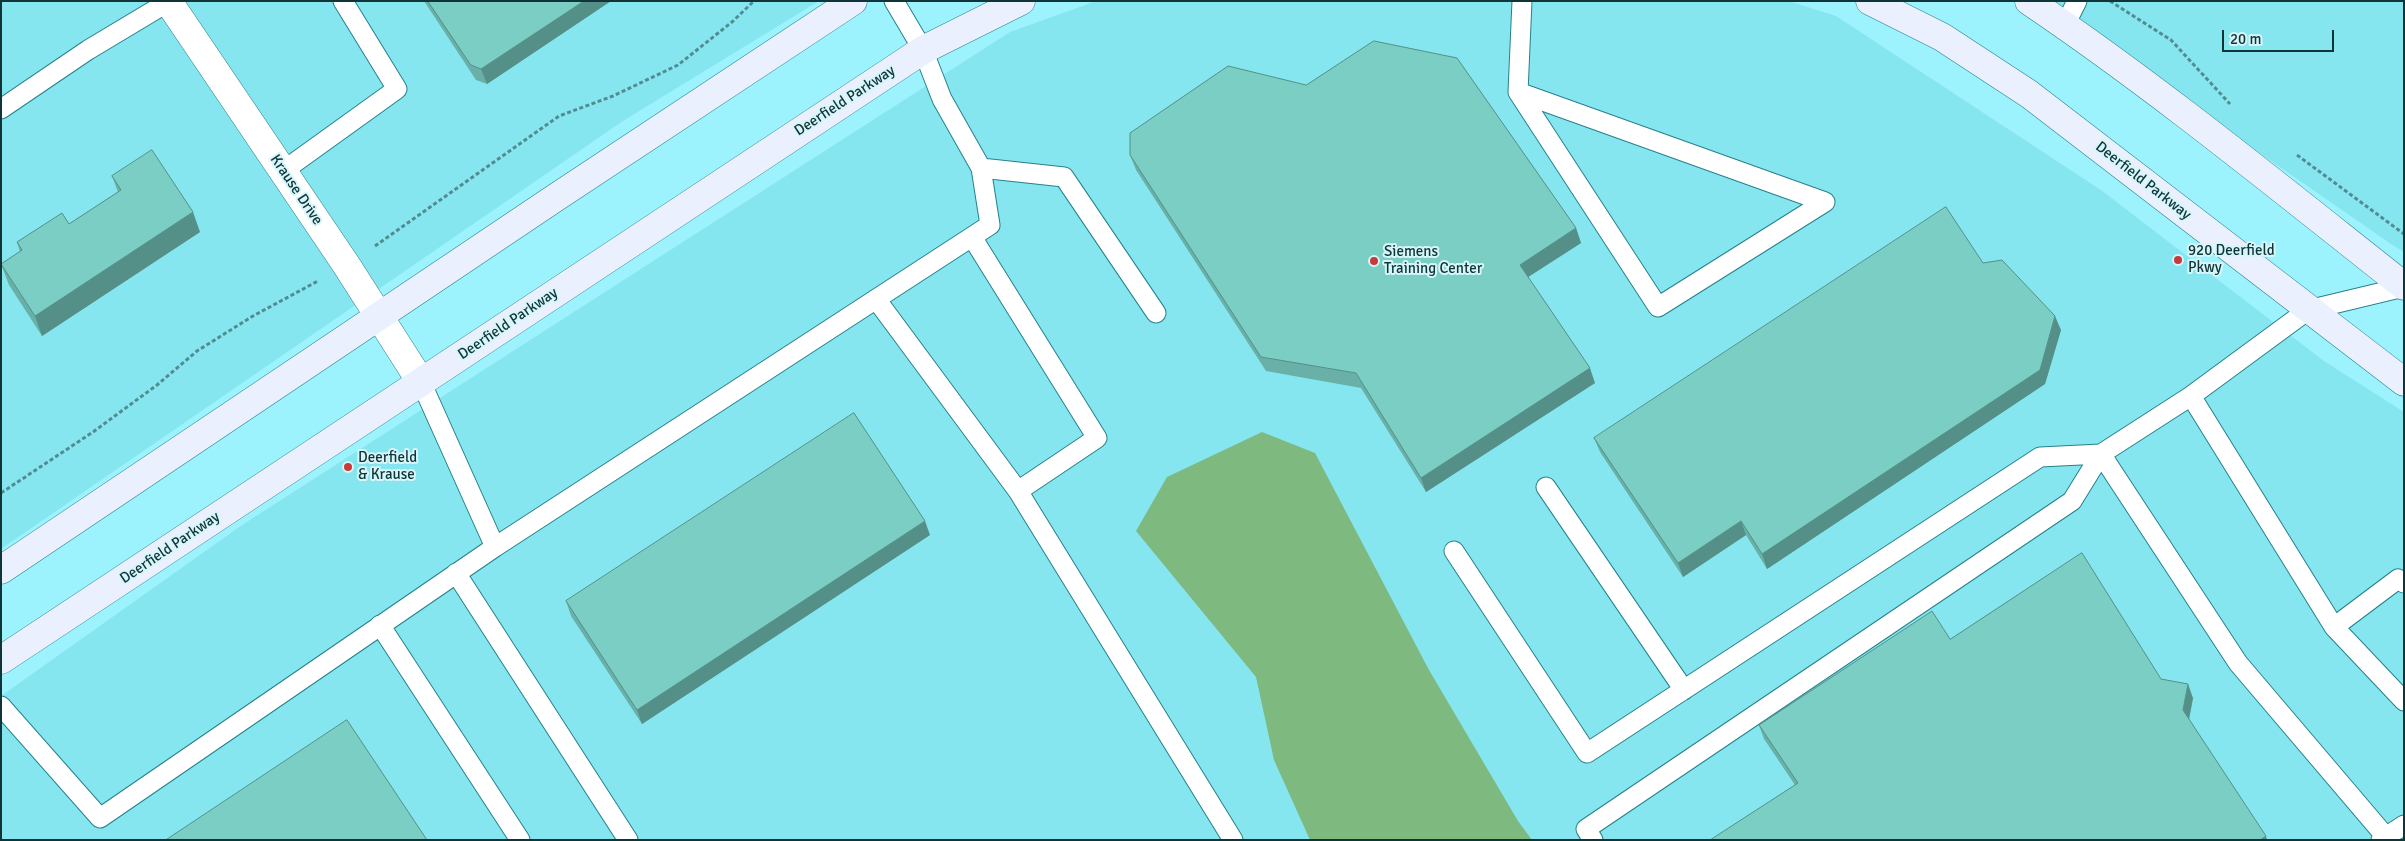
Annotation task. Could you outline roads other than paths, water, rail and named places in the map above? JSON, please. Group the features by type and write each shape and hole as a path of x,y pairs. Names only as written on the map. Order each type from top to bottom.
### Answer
{"main road":[{"path":"1,570 853,1"},
{"name":"Deerfield Parkway","path":"1,660 923,50 1021,1"},
{"name":"Deerfield Parkway","path":"1870,1 1942,37 2029,94 2404,382"},
{"path":"2029,1 2065,25 2404,286"}],"street":[{"name":"Krause Drive","path":"168,2 348,266 421,382"}],"lane":[{"path":"283,171 397,90 343,1"},
{"path":"1,706 100,818 495,547 990,225 981,168 942,99 923,50 894,1"},
{"path":"1518,92 1826,202 1658,307 1518,92 1522,1"},
{"path":"2065,25 2077,1"},
{"path":"1,109 88,50 168,2"},
{"path":"981,168 1064,176 1156,313"},
{"path":"972,237 1097,438 1018,491"},
{"path":"1593,840 1586,829 2072,501 2101,454 2190,396 2308,310 2404,286"},
{"path":"876,299 1018,491 1233,840"},
{"path":"421,382 495,547"},
{"path":"2190,396 2334,627 2404,701"},
{"path":"1454,551 1587,753 2040,456 2101,454"},
{"path":"2101,454 2238,663 2384,838 2404,825"},
{"path":"1546,487 1684,690"},
{"path":"456,574 628,840"},
{"path":"2334,627 2398,579 2404,583"},
{"path":"380,626 520,840"}],"place":[{"name":"920 Deerfield Pkwy","path":"2178,260"},
{"name":"Siemens Training Center","path":"1374,261"},
{"name":"Deerfield & Krause","path":"348,467"}]}
